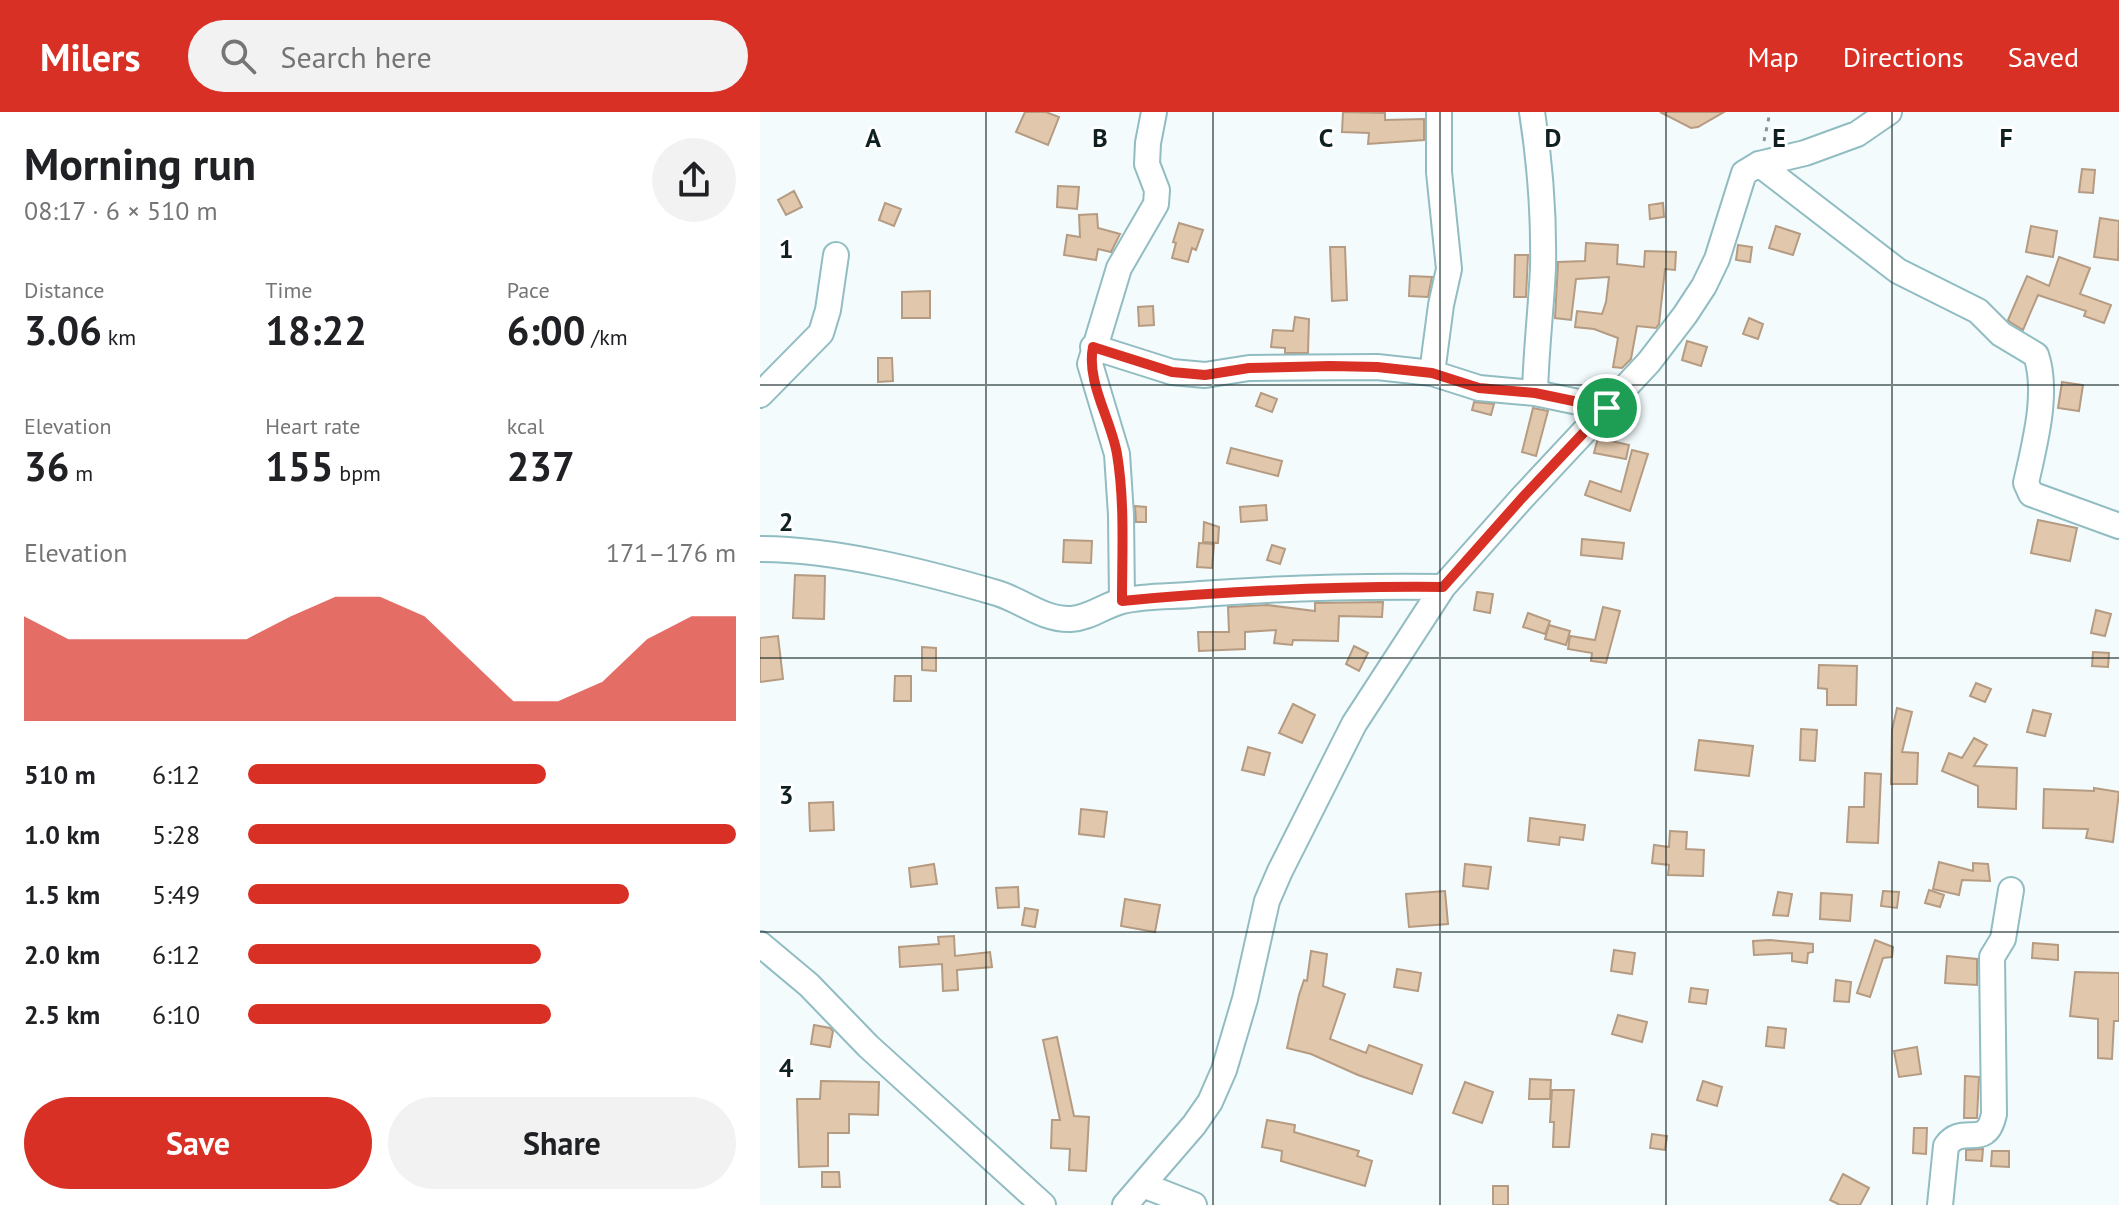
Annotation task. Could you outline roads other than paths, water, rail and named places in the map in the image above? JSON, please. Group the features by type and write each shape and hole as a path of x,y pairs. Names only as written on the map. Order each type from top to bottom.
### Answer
{"street":[{"path":"1122,601 1117,454 1090,364 1119,268 1156,204 1157,190 1147,164 1154,112"},
{"path":"1432,373 1449,269 1439,172 1439,112"},
{"path":"1532,112 1538,151 1543,267 1535,393"},
{"path":"1125,1205 1210,1102 1224,1070 1245,999 1267,901 1280,871 1354,724 1443,587 1649,362 1704,286 1728,230 1744,173 1759,164 1805,153 1857,134 1889,112"},
{"path":"1759,164 1898,271 1978,311 2001,334 2036,355 2041,379 2037,432 2026,483 2028,488 2031,494 2119,526"},
{"path":"760,395 821,333 828,310 836,255"},
{"path":"1093,347 1172,372 1194,374 1249,368 1330,366 1432,373 1479,388 1535,393 1607,408"},
{"path":"760,549 799,549 921,574 1000,594 1055,617 1071,619 1087,616 1122,601 1243,591 1363,586 1443,587"},
{"path":"1940,1205 1946,1146 1957,1137 1984,1133 1991,1127 1994,1114 1992,957 2003,939 2011,890"},
{"path":"760,944 809,985 868,1046 1043,1205"},
{"path":"1143,1185 1194,1205"}]}
